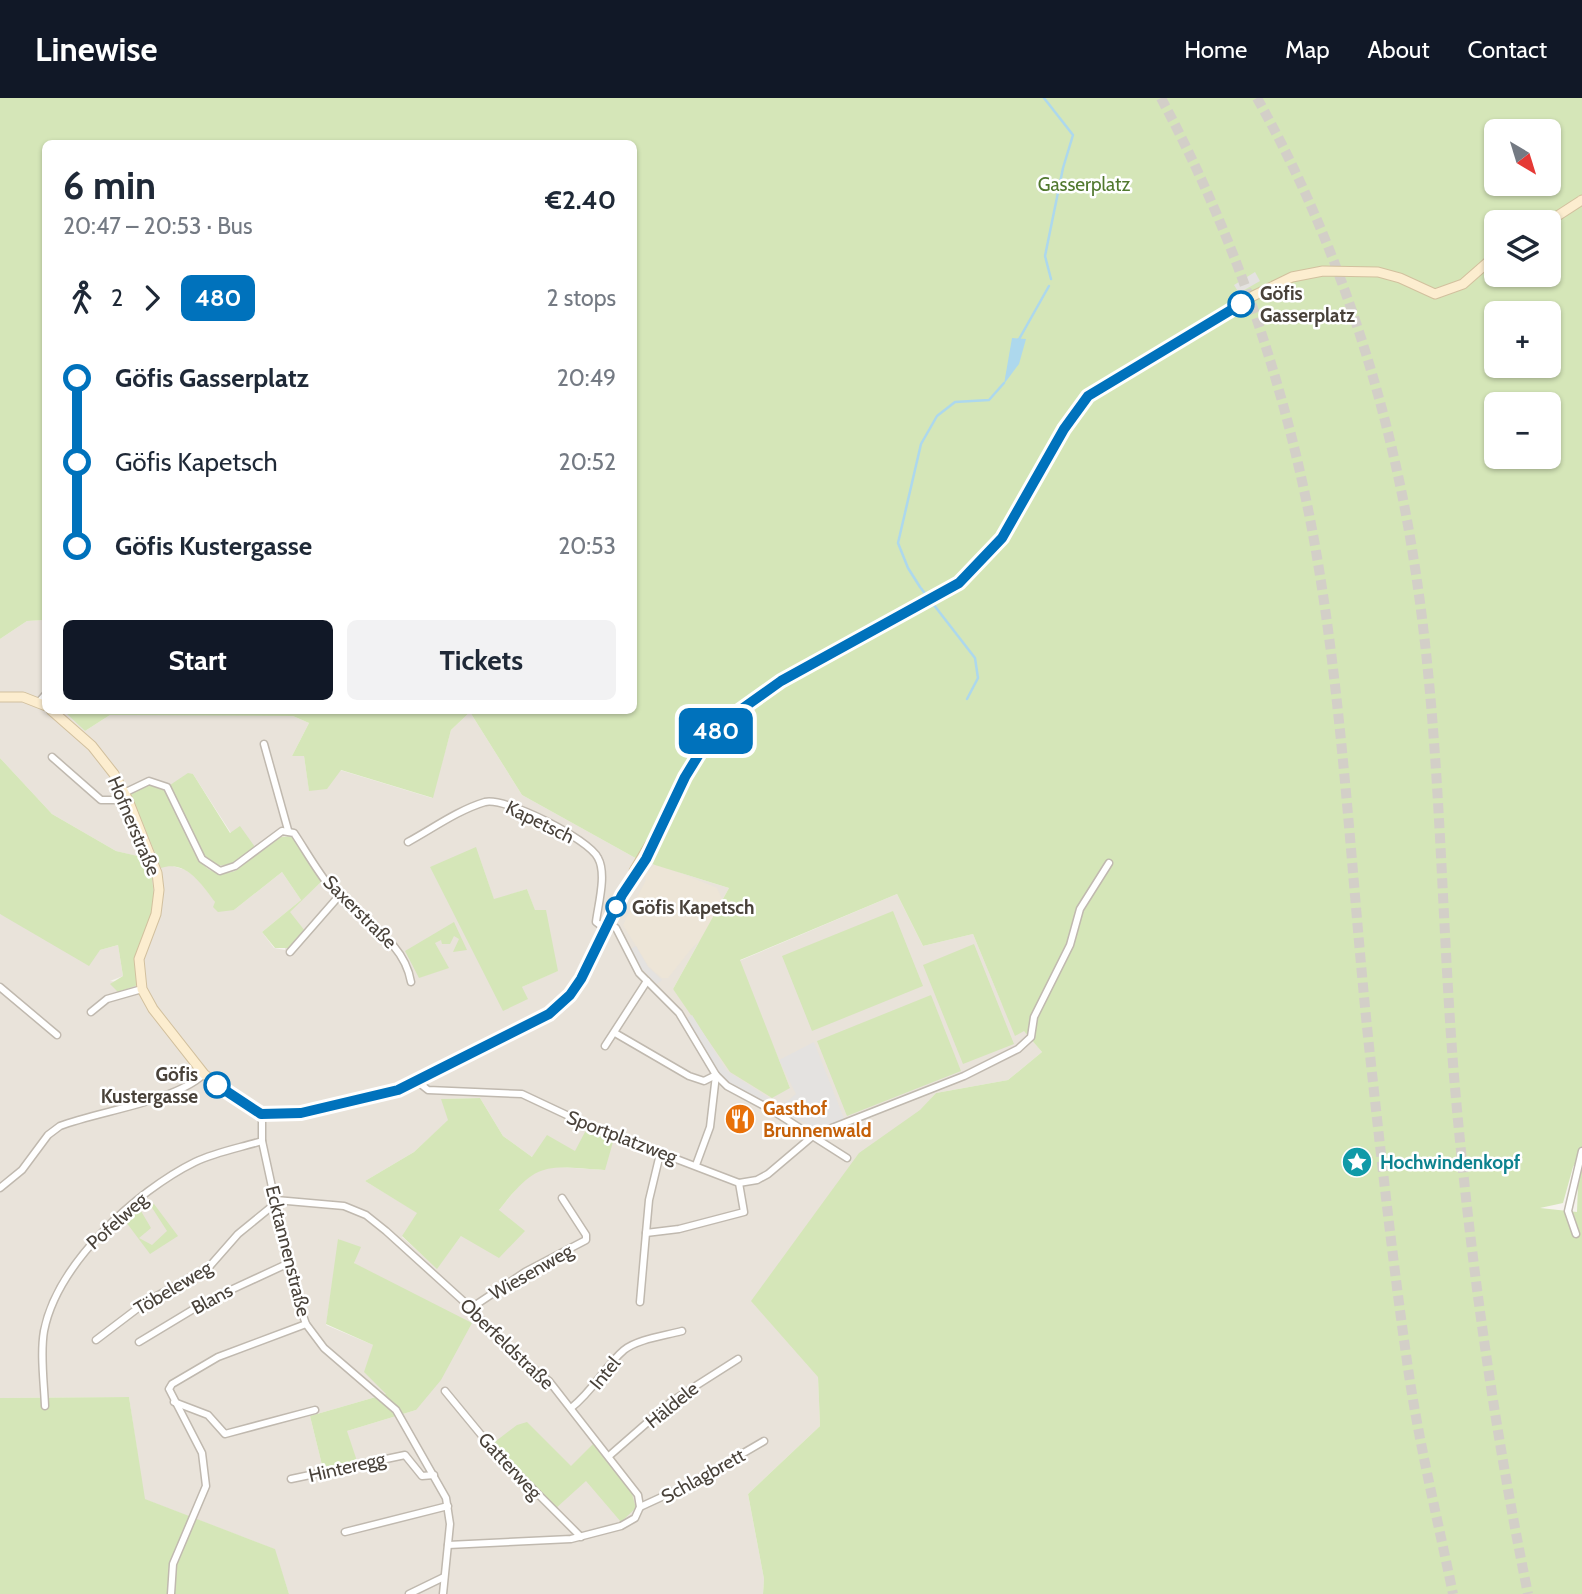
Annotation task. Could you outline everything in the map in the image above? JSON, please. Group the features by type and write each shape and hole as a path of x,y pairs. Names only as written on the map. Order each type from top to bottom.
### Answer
{"main road":[{"path":"1561,214 1582,200"},
{"path":"261,1114 301,1113 387,1093 418,1082 542,1019 560,1006 581,979 632,877 637,860 656,838 694,760 729,718 781,681 959,583 1002,538 1064,429 1088,396 1266,288 1292,277 1324,271 1378,272 1435,294 1463,284 1484,266"},
{"path":"0,698 23,697 42,704"},
{"name":"Hofnerstraße","path":"56,714 92,746 126,796 157,873 159,890 156,914 139,959 142,989 153,1009 204,1074 248,1108 261,1114"}],"street":[{"path":"52,757 101,800 126,796 149,781 167,787 202,859 220,871 235,866 282,831 288,830 264,744"},
{"name":"Kapetsch","path":"408,842 451,817 485,802 508,804 546,821 597,856 601,868 596,922 606,926"},
{"name":"Saxerstraße","path":"288,830 294,833 339,896 398,948 408,965 411,982"},
{"path":"646,1233 680,1229 744,1212 738,1183 757,1180 768,1174 814,1135 964,1076 1018,1049 1031,1037 1034,1017 1070,945 1080,909 1109,863"},
{"path":"290,952 339,896"},
{"path":"606,926 616,928 632,963 679,1013 716,1075 727,1086 814,1135 847,1158"},
{"path":"605,1046 647,981"},
{"path":"0,987 57,1035"},
{"path":"91,1012 107,999 142,989"},
{"path":"615,1033 689,1076 704,1081 716,1075"},
{"path":"0,1188 22,1170 48,1135 60,1126 155,1098 194,1083 204,1074"},
{"path":"696,1165 710,1127 716,1075"},
{"name":"Sportplatzweg","path":"418,1082 428,1090 523,1094 582,1123 738,1183"},
{"name":"Ecktannenstraße","path":"261,1114 261,1141 295,1293 306,1324 324,1348 396,1410 434,1475 448,1506 448,1545 443,1594"},
{"name":"Pofelweg","path":"45,1406 44,1332 70,1273 86,1248 148,1193 179,1171 208,1157 261,1141"},
{"path":"1576,1234 1568,1211 1582,1151"},
{"path":"640,1302 649,1200 660,1154"},
{"name":"Wiesenweg","path":"471,1308 525,1272 586,1240 586,1235 562,1198"},
{"name":"Oberfeldstraße","path":"276,1202 324,1202 366,1215 471,1308 498,1340 549,1381 638,1495 640,1507"},
{"name":"Töbeleweg","path":"96,1340 146,1302 209,1267 238,1234 276,1202"},
{"name":"Blans","path":"139,1342 207,1301 289,1263"},
{"path":"171,1594 173,1564 206,1486 202,1453 169,1389 189,1373 218,1357 306,1324"},
{"name":"Intel","path":"571,1408 592,1390 622,1351 632,1345 682,1331"},
{"name":"Häldele","path":"609,1456 672,1401 738,1359"},
{"name":"Gatterweg","path":"445,1391 492,1448 581,1537"},
{"path":"174,1402 208,1415 225,1434 315,1410"},
{"name":"Schlagbrett","path":"640,1507 692,1483 764,1441"},
{"name":"Hinteregg","path":"291,1479 398,1455 409,1457 422,1476 434,1475"},
{"path":"345,1532 448,1506"},
{"path":"448,1545 581,1537 628,1523 639,1513 640,1507"},
{"path":"409,1594 444,1577"}],"shaded area":[{"path":"1255,272 1260,281 1239,293 1234,285"},
{"path":"42,620 42,714 69,714 85,731 110,715 293,716 309,723 292,756 304,756 309,790 340,770 432,798 451,730 471,714 522,795 639,860 729,888 673,989 790,1088 739,961 897,894 923,946 973,934 1002,1004 1042,1052 1008,1080 936,1093 752,1301 818,1376 820,1426 748,1494 764,1579 763,1594 289,1594 274,1549 144,1499 129,1397 0,1398 0,914 100,950 118,945 123,976 110,981 138,985 135,966 141,857 116,851 52,814 0,758 0,639 27,621","holes":["193,774 231,833 255,847 232,864 203,854 170,785","171,795 201,862 213,872 226,874 235,871 286,835 322,881 289,912 285,950 274,948 262,932 301,900 282,872 234,910 216,903 198,879 186,870 169,865","476,847 494,900 527,889 557,971 522,987","480,1098 503,1136 532,1157 575,1151 604,1170 545,1166 525,1178 499,1210 461,1236 437,1268 402,1237 418,1213 365,1181 414,1152 449,1120 442,1099","339,1239 354,1262 416,1410 347,1431 323,1469 310,1416 386,1394 373,1345 326,1325"]},
{"path":"656,863 717,888 722,899 719,917 711,932 692,948 668,978 662,978 649,967 623,925 646,880 645,874"},
{"path":"636,946 648,967 662,980 657,984 636,963 629,950"},
{"path":"692,1015 727,1071 772,1100 769,1105 727,1081 719,1072 687,1018"},
{"path":"814,1042 845,1121 820,1131 778,1109 796,1094 779,1060"}],"green space":[{"name":"Gasserplatz","path":"0,98 1582,98 1582,1594 763,1594 764,1579 748,1494 820,1426 818,1377 751,1301 859,1153 920,1110 936,1093 1008,1080 1042,1052 1024,1031 1015,1036 973,934 923,946 897,894 740,960 790,1088 772,1098 730,1072 673,989 729,888 639,860 522,795 471,714 637,714 637,140 42,140 42,620 27,621 0,639","holes":["1579,1157 1577,1212 1540,1208 1563,1203 1573,1167"]},
{"path":"67,714 468,714 451,730 433,798 341,770 327,789 309,791 304,756 292,756 309,723 293,716 110,715 85,731"},
{"path":"0,758 52,814 116,851 142,857 150,864 155,902 137,955 138,985 118,992 110,984 123,976 118,945 100,950 89,966 0,914"},
{"path":"188,773 193,774 230,833 240,826 255,847 232,864 217,866 203,854 170,785"},
{"path":"148,784 163,789 174,801 196,852 205,866 217,873 235,871 281,837 291,836 322,881 290,912 305,931 290,948 275,948 262,932 301,900 282,872 234,910 218,912 213,907 215,902 205,888 186,870 170,866 161,868 131,794"},
{"path":"476,847 494,899 527,889 535,910 546,910 558,971 522,987 528,999 503,1011 430,867"},
{"path":"893,911 923,986 812,1031 782,956"},
{"path":"454,922 467,950 453,952 459,939 454,936 450,944 442,944 441,940 435,943 449,968 419,978 405,951"},
{"path":"974,944 1014,1044 963,1064 923,965"},
{"path":"931,995 961,1071 847,1116 817,1041"},
{"path":"480,1098 503,1136 532,1157 547,1135 575,1151 586,1130 613,1142 605,1170 544,1170 534,1174 512,1194 499,1210 525,1231 499,1258 461,1236 437,1269 402,1236 417,1213 365,1181 414,1152 448,1120 441,1099"},
{"path":"149,1203 154,1204 178,1236 150,1254 123,1218 138,1206 151,1228 139,1238 152,1245 167,1231"},
{"path":"338,1239 361,1247 354,1263 472,1323 441,1380 416,1410 347,1431 357,1461 323,1469 310,1416 386,1394 364,1372 373,1345 326,1324"},
{"path":"129,1397 145,1499 275,1549 289,1594 0,1594 0,1398"},
{"path":"527,1422 571,1466 594,1443 631,1490 636,1508 621,1522 586,1481 555,1509 492,1444 517,1425"}],"water":[{"path":"1012,338 1026,339 1019,364 1004,384"}],"waterway":[{"path":"1044,98 1073,135 1063,168 1045,256 1051,279"},
{"path":"1018,341 1049,286"},
{"path":"967,699 978,678 975,658 920,587 908,568 898,543 921,444 937,416 955,402 989,400 1004,383"}],"tunnel":[{"path":"1161,98 1212,204 1255,313 1289,426 1314,540 1333,666 1369,1046 1398,1293 1418,1430 1453,1594"},
{"path":"1257,98 1311,206 1355,319 1389,437 1413,555 1435,750 1449,1011 1467,1207 1493,1401 1528,1594"}],"bus line":[{"name":"480","path":"217,1085 255,1112 272,1115 301,1113 376,1096 418,1082 560,1006 581,979 622,895 646,859 685,777 709,738 729,718 781,681 959,583 983,561 1002,538 1064,429 1088,396 1241,304"}],"place":[{"name":"Göfis Gasserplatz","path":"1241,304"},
{"name":"Göfis Kapetsch","path":"616,907"},
{"name":"Göfis Kustergasse","path":"217,1085"},
{"name":"Gasthof Brunnenwald","path":"740,1119"},
{"name":"Hochwindenkopf","path":"1357,1162"}]}
